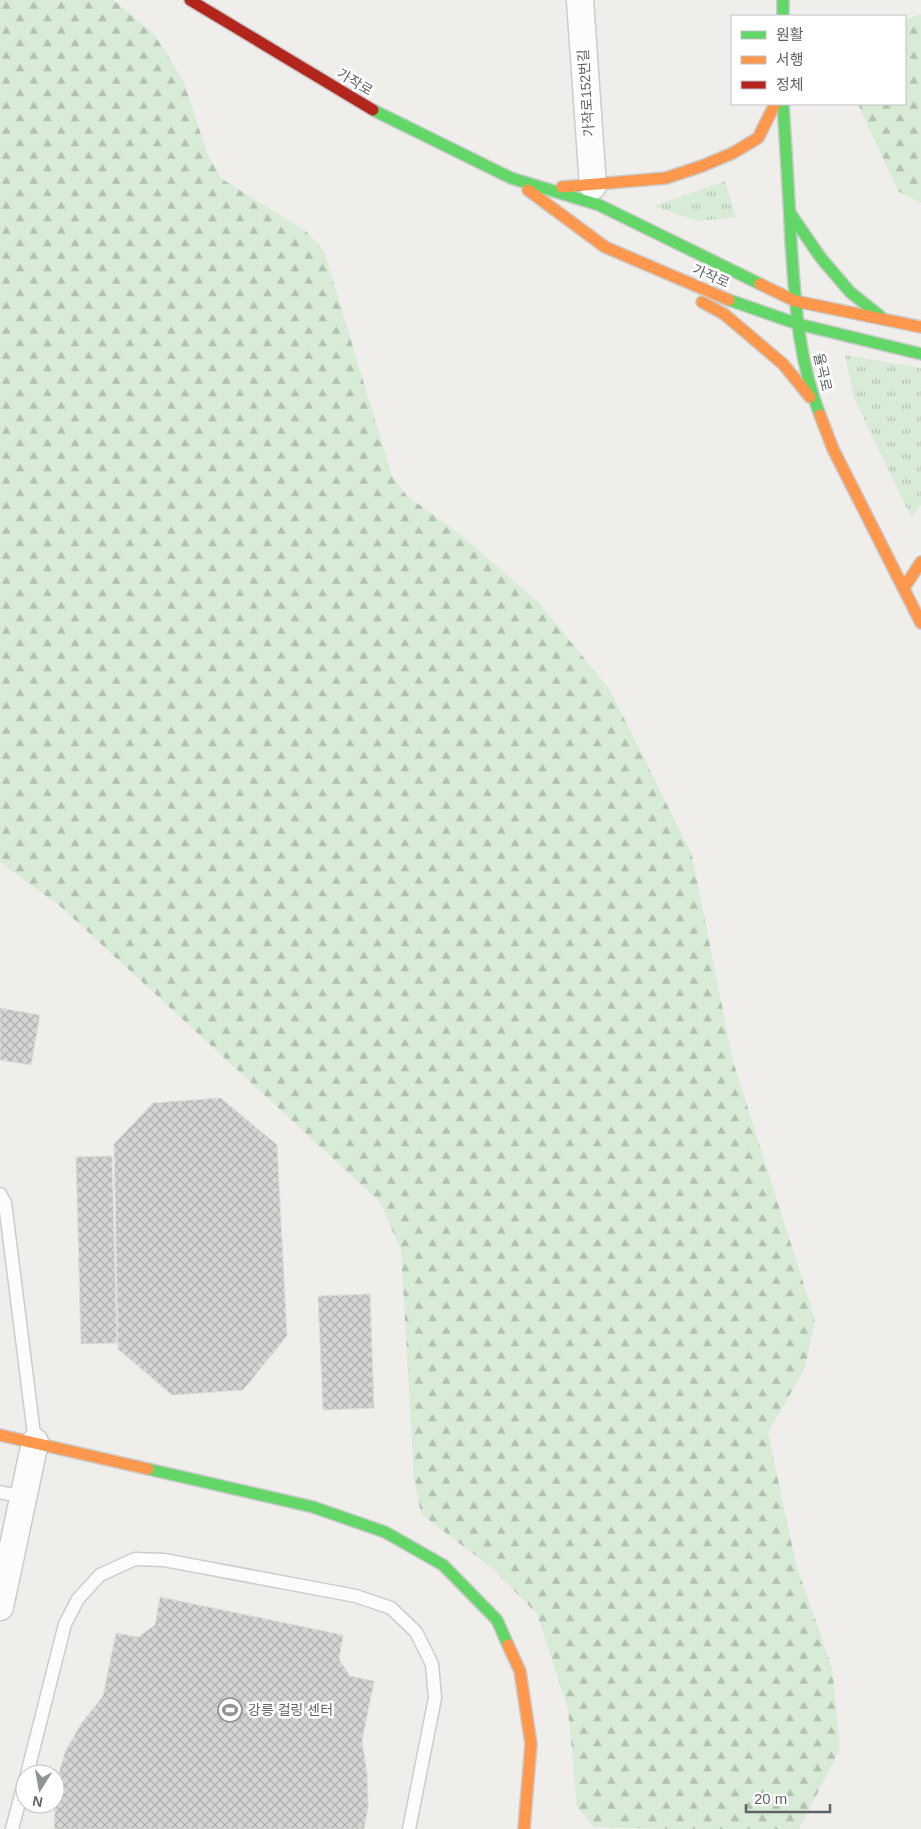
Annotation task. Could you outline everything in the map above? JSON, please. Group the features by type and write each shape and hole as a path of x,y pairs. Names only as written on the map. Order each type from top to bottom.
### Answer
{"street":[{"name":"가작로","path":"190,0 373,110 511,178 600,205 795,301 921,327"},
{"name":"가작로152번길","path":"580,0 593,186"},
{"path":"783,0 783,15"},
{"path":"545,188 593,186 666,178 702,166 733,153 758,138 774,105"},
{"name":"율곡로","path":"783,105 795,301 804,359 815,402 833,449 921,623"},
{"name":"가작로","path":"511,178 605,247 734,302 798,324 921,354"},
{"path":"790,213 821,258 850,292 883,318"},
{"path":"605,247 724,314 783,364 815,402"},
{"path":"904,588 921,562"},
{"path":"0,1435 313,1507 385,1532 443,1566 497,1620 520,1671 531,1744 524,1829"},
{"path":"0,1607 12,1495 35,1442"}],"lane":[{"path":"0,1194 5,1202 35,1442"},
{"path":"30,1764 65,1624 78,1598 100,1575 135,1559 164,1560 356,1596 391,1608 416,1632 432,1664 435,1698 409,1829"},
{"path":"12,1829 16,1814"}],"green space":[{"path":"0,0 113,0 154,34 183,80 208,156 222,179 307,232 324,251 392,476 406,495 462,536 539,603 610,690 692,855 733,1061 815,1320 805,1368 768,1433 796,1564 832,1668 840,1749 799,1829 594,1827 577,1807 568,1709 537,1614 492,1568 421,1514 414,1478 401,1250 380,1202 61,907 0,862"},
{"path":"921,14 921,203 898,191 858,105 906,105 906,20"},
{"path":"725,181 736,217 698,221 654,206"},
{"path":"845,355 921,368 921,505 911,517 854,398"}],"building":[{"path":"0,1008 40,1015 31,1065 0,1060"},
{"path":"221,1098 277,1145 287,1336 243,1390 172,1395 118,1349 114,1144 153,1103"},
{"path":"112,1156 117,1343 81,1344 76,1157"},
{"path":"370,1294 374,1408 323,1410 318,1296"},
{"name":"강릉 컬링 센터","path":"160,1597 343,1635 339,1659 350,1676 374,1681 362,1741 367,1773 368,1808 364,1829 54,1829 55,1814 65,1814 65,1764 62,1764 65,1752 81,1724 103,1696 116,1633 138,1637 155,1625"}],"traffic: fast":[{"path":"783,0 783,15"},
{"path":"783,105 796,308 802,351 820,415"},
{"path":"373,110 511,178 599,205 760,284"},
{"path":"790,213 821,258 850,292 880,316"},
{"path":"729,300 798,324 921,354"},
{"path":"148,1469 313,1507 385,1532 443,1565 497,1620 508,1645"}],"traffic: slow":[{"path":"562,187 666,178 702,166 733,153 758,138 774,105"},
{"path":"528,190 605,247 729,300"},
{"path":"760,284 795,301 921,327"},
{"path":"702,302 724,314 783,364 810,397"},
{"path":"820,415 833,449 921,623"},
{"path":"904,588 921,562"},
{"path":"0,1435 148,1469"},
{"path":"508,1645 520,1671 531,1744 524,1829"}],"traffic: jam":[{"path":"190,0 373,110"}],"place":[{"name":"강릉 컬링 센터","path":"230,1710"}]}
